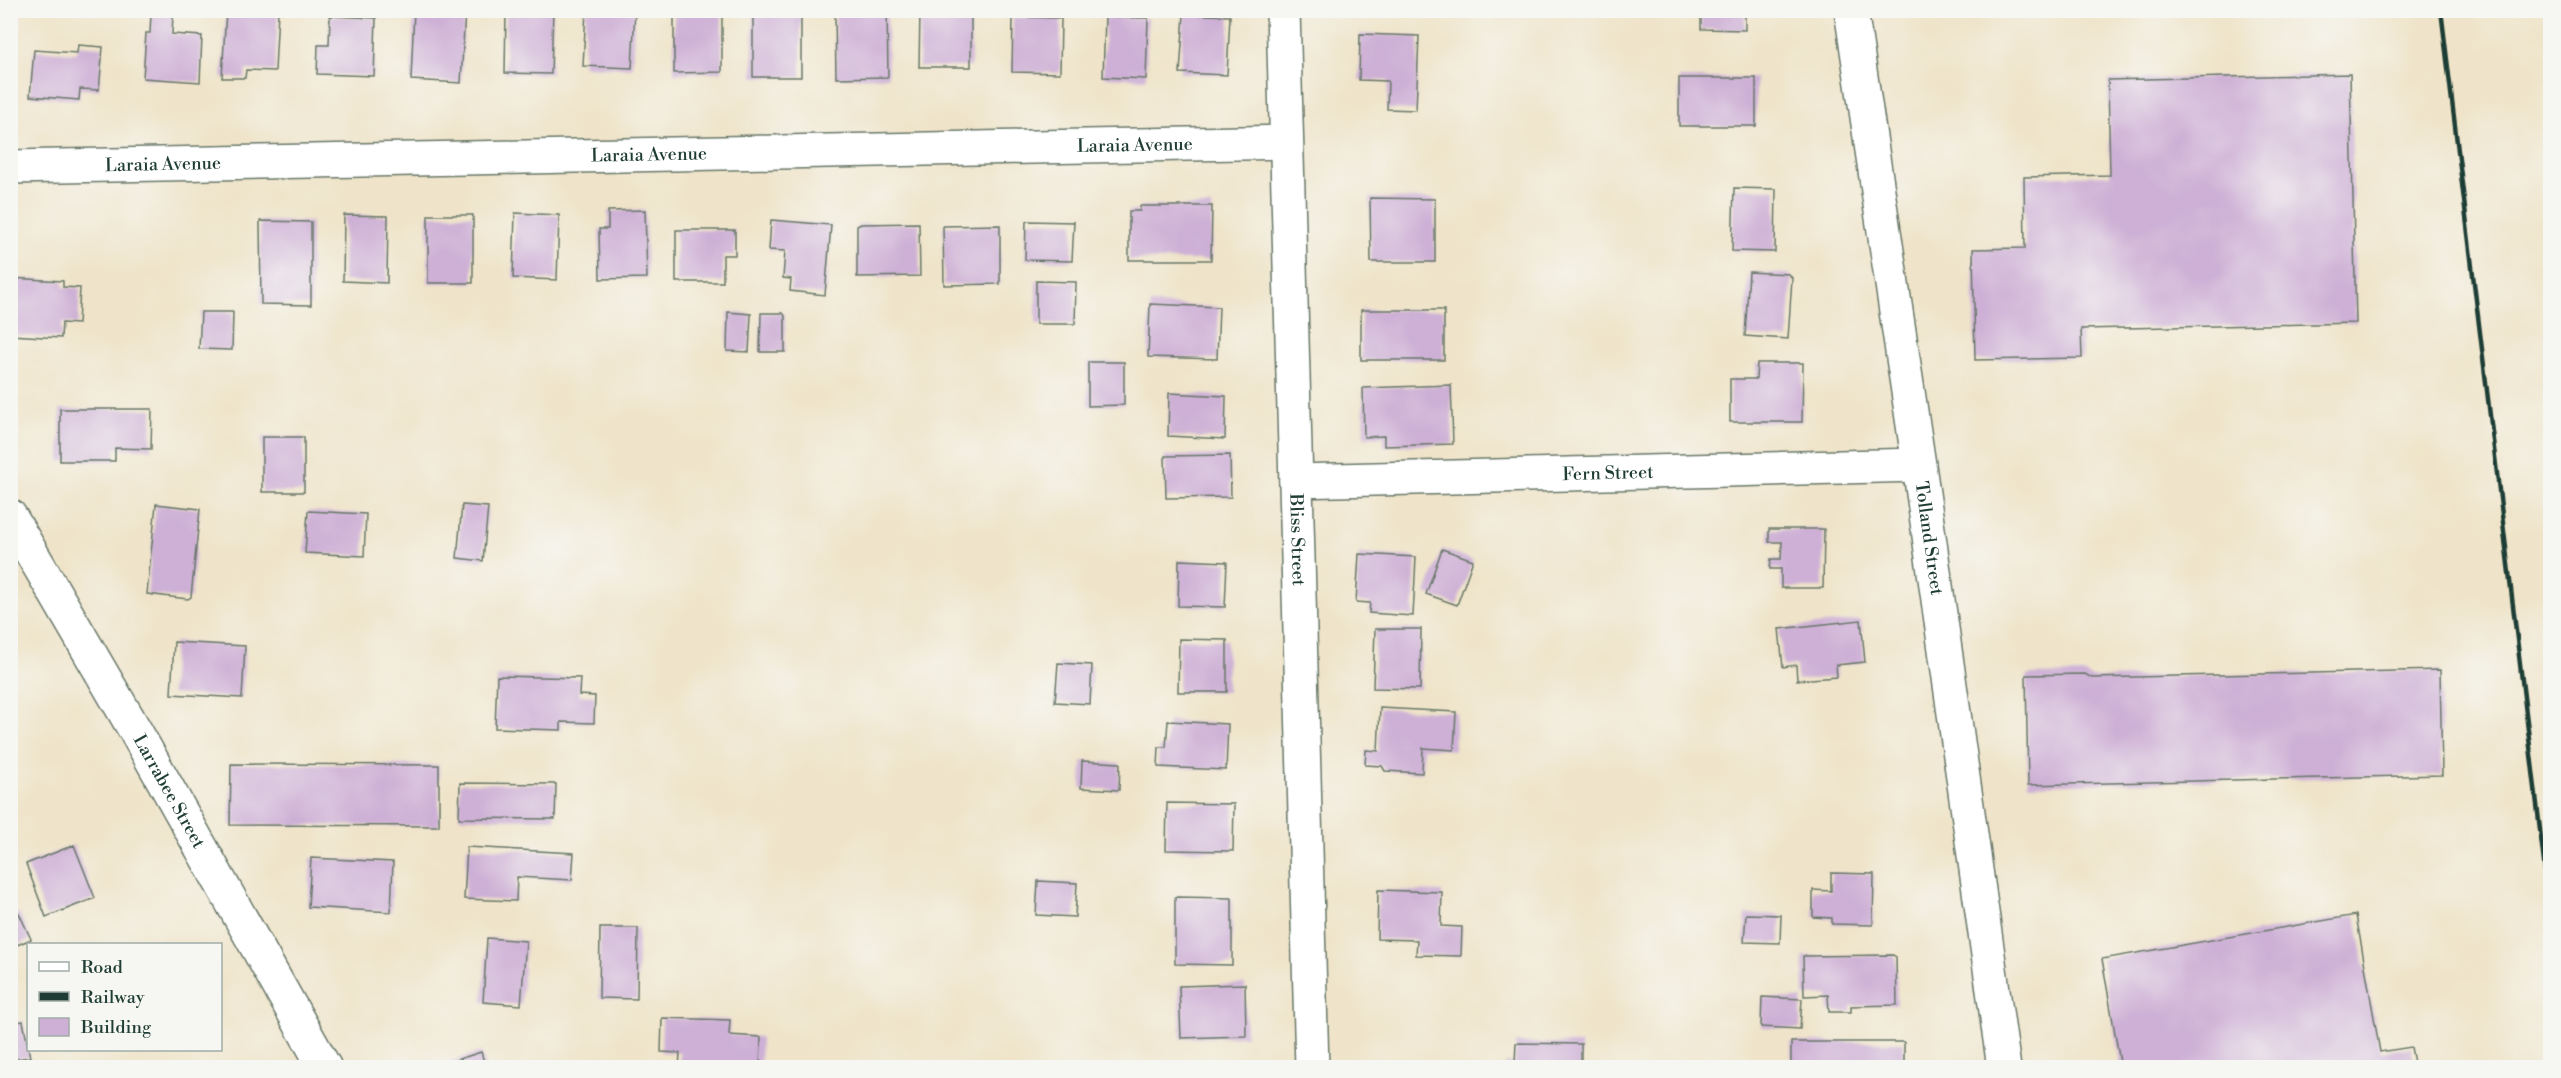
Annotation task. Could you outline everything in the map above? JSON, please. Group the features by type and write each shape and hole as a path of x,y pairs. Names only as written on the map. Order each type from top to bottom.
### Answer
{"street":[{"name":"Bliss Street","path":"1283,10 1311,1068"},
{"name":"Tolland Street","path":"1851,10 1919,465 2004,1068"},
{"name":"Laraia Avenue","path":"10,167 1286,142"},
{"name":"Fern Street","path":"1296,481 1919,465"},
{"name":"Larrabee Street","path":"10,516 136,732 325,1068"}],"building":[{"path":"226,10 278,11 275,71 246,70 245,78 222,78"},
{"path":"414,10 465,10 461,83 411,80"},
{"path":"506,10 553,10 551,74 505,73"},
{"path":"586,10 635,10 632,68 583,66"},
{"path":"674,10 722,10 722,72 674,73"},
{"path":"753,10 801,10 801,77 753,77"},
{"path":"863,10 887,10 888,77 836,78 835,13 863,13"},
{"path":"920,10 971,10 971,67 919,67"},
{"path":"1701,10 1745,10 1745,30 1701,29"},
{"path":"151,14 173,15 172,34 202,36 200,82 143,78 146,33 150,33"},
{"path":"1184,14 1230,16 1227,75 1180,73"},
{"path":"330,16 376,18 374,76 317,74 318,45 329,45"},
{"path":"1013,17 1061,18 1060,73 1012,72"},
{"path":"1105,17 1148,18 1146,79 1103,77"},
{"path":"1360,34 1419,36 1416,110 1387,109 1388,81 1359,80"},
{"path":"78,45 103,47 99,90 80,89 79,100 30,96 34,50 77,53"},
{"path":"2350,74 2356,323 2081,329 2082,358 1975,360 1973,249 2025,248 2024,177 2110,175 2108,80"},
{"path":"1679,78 1756,78 1756,126 1679,126"},
{"path":"1734,188 1776,189 1775,252 1732,251"},
{"path":"1370,198 1435,199 1435,262 1371,262"},
{"path":"1140,206 1212,206 1211,260 1129,260 1129,211 1140,211"},
{"path":"645,210 647,278 600,279 599,229 608,229 608,211"},
{"path":"515,213 559,215 557,280 513,278"},
{"path":"344,215 388,216 387,283 343,281"},
{"path":"428,215 473,215 473,283 428,283"},
{"path":"771,220 831,225 825,295 790,291 791,279 783,278 785,251 769,250"},
{"path":"260,221 311,222 311,305 261,304"},
{"path":"1026,221 1074,222 1072,261 1025,260"},
{"path":"919,223 920,276 857,277 857,226 861,224"},
{"path":"1000,225 1000,284 944,285 943,226"},
{"path":"676,230 735,230 735,255 723,255 723,282 676,282"},
{"path":"1749,272 1789,274 1792,278 1788,339 1745,336"},
{"path":"10,278 63,281 63,287 80,288 78,324 62,323 61,338 10,335"},
{"path":"1036,281 1076,282 1075,324 1036,324"},
{"path":"1150,304 1219,307 1217,359 1148,357"},
{"path":"1361,310 1444,310 1444,360 1361,360"},
{"path":"201,312 233,312 232,350 199,349"},
{"path":"728,312 751,314 749,352 727,351"},
{"path":"761,313 783,313 785,316 785,352 760,352"},
{"path":"1088,362 1124,362 1124,405 1088,406"},
{"path":"1757,363 1803,363 1802,422 1730,422 1730,379 1756,379"},
{"path":"1451,385 1453,444 1384,446 1384,436 1364,437 1363,388"},
{"path":"1169,393 1226,396 1225,439 1168,436"},
{"path":"60,409 152,409 151,449 115,448 115,461 60,461"},
{"path":"262,437 304,437 304,492 262,492"},
{"path":"1230,455 1231,497 1166,498 1165,456"},
{"path":"156,504 200,509 191,597 188,599 147,594"},
{"path":"462,505 488,507 483,561 457,558"},
{"path":"308,511 366,514 364,556 305,553"},
{"path":"1769,529 1824,529 1823,588 1781,588 1781,569 1770,569 1771,559 1781,559 1782,542 1769,542"},
{"path":"1442,549 1473,560 1457,605 1426,594"},
{"path":"1359,554 1416,557 1413,616 1369,613 1370,603 1356,602"},
{"path":"1179,560 1227,562 1225,607 1178,606"},
{"path":"1861,620 1865,662 1836,665 1837,677 1797,680 1796,665 1783,667 1779,629"},
{"path":"1375,629 1421,629 1420,689 1373,688"},
{"path":"1179,639 1227,640 1227,692 1178,692"},
{"path":"174,642 245,646 242,698 171,694"},
{"path":"1058,663 1092,665 1090,704 1055,702"},
{"path":"2440,670 2442,775 2028,785 2026,675 2085,674 2092,678"},
{"path":"497,676 580,678 579,695 595,696 594,723 561,722 561,730 495,728"},
{"path":"1380,708 1456,712 1454,750 1423,748 1422,773 1385,771 1382,766 1365,765 1366,750 1378,751"},
{"path":"1168,721 1228,724 1226,770 1158,767 1159,747 1166,747"},
{"path":"1082,761 1120,763 1119,790 1081,788"},
{"path":"231,764 439,765 439,826 230,825"},
{"path":"460,783 556,784 555,819 459,818"},
{"path":"1167,803 1234,804 1233,851 1166,850"},
{"path":"74,845 95,898 46,917 26,864"},
{"path":"467,847 574,853 572,880 517,877 516,901 464,899"},
{"path":"311,858 393,862 391,912 308,907"},
{"path":"1831,873 1874,874 1873,925 1832,924 1832,918 1813,917 1813,890 1831,891"},
{"path":"1038,881 1077,883 1075,917 1036,915"},
{"path":"1378,890 1442,892 1441,926 1462,927 1461,956 1416,955 1417,940 1377,939"},
{"path":"1175,897 1232,898 1232,965 1175,964"},
{"path":"19,913 31,939 10,948 10,917"},
{"path":"1746,914 1781,915 1780,943 1744,942"},
{"path":"2356,915 2380,1052 2411,1047 2415,1068 2121,1068 2102,959"},
{"path":"600,928 638,928 637,999 599,998"},
{"path":"487,938 526,941 521,1005 483,1002"},
{"path":"1893,955 1896,957 1897,1005 1851,1006 1851,1012 1829,1012 1828,995 1804,996 1803,956"},
{"path":"1245,984 1246,1036 1181,1038 1179,986"},
{"path":"1762,997 1802,999 1800,1029 1761,1027"},
{"path":"662,1018 730,1020 729,1035 761,1037 760,1068 679,1068 680,1053 661,1052"},
{"path":"23,1021 30,1057 10,1060 10,1023"},
{"path":"1791,1042 1904,1042 1904,1068 1791,1068"},
{"path":"1516,1043 1581,1044 1581,1068 1505,1068 1505,1063 1515,1063"},
{"path":"481,1052 486,1068 434,1068 434,1067"}],"railway":[{"path":"2441,10 2550,912"}]}
